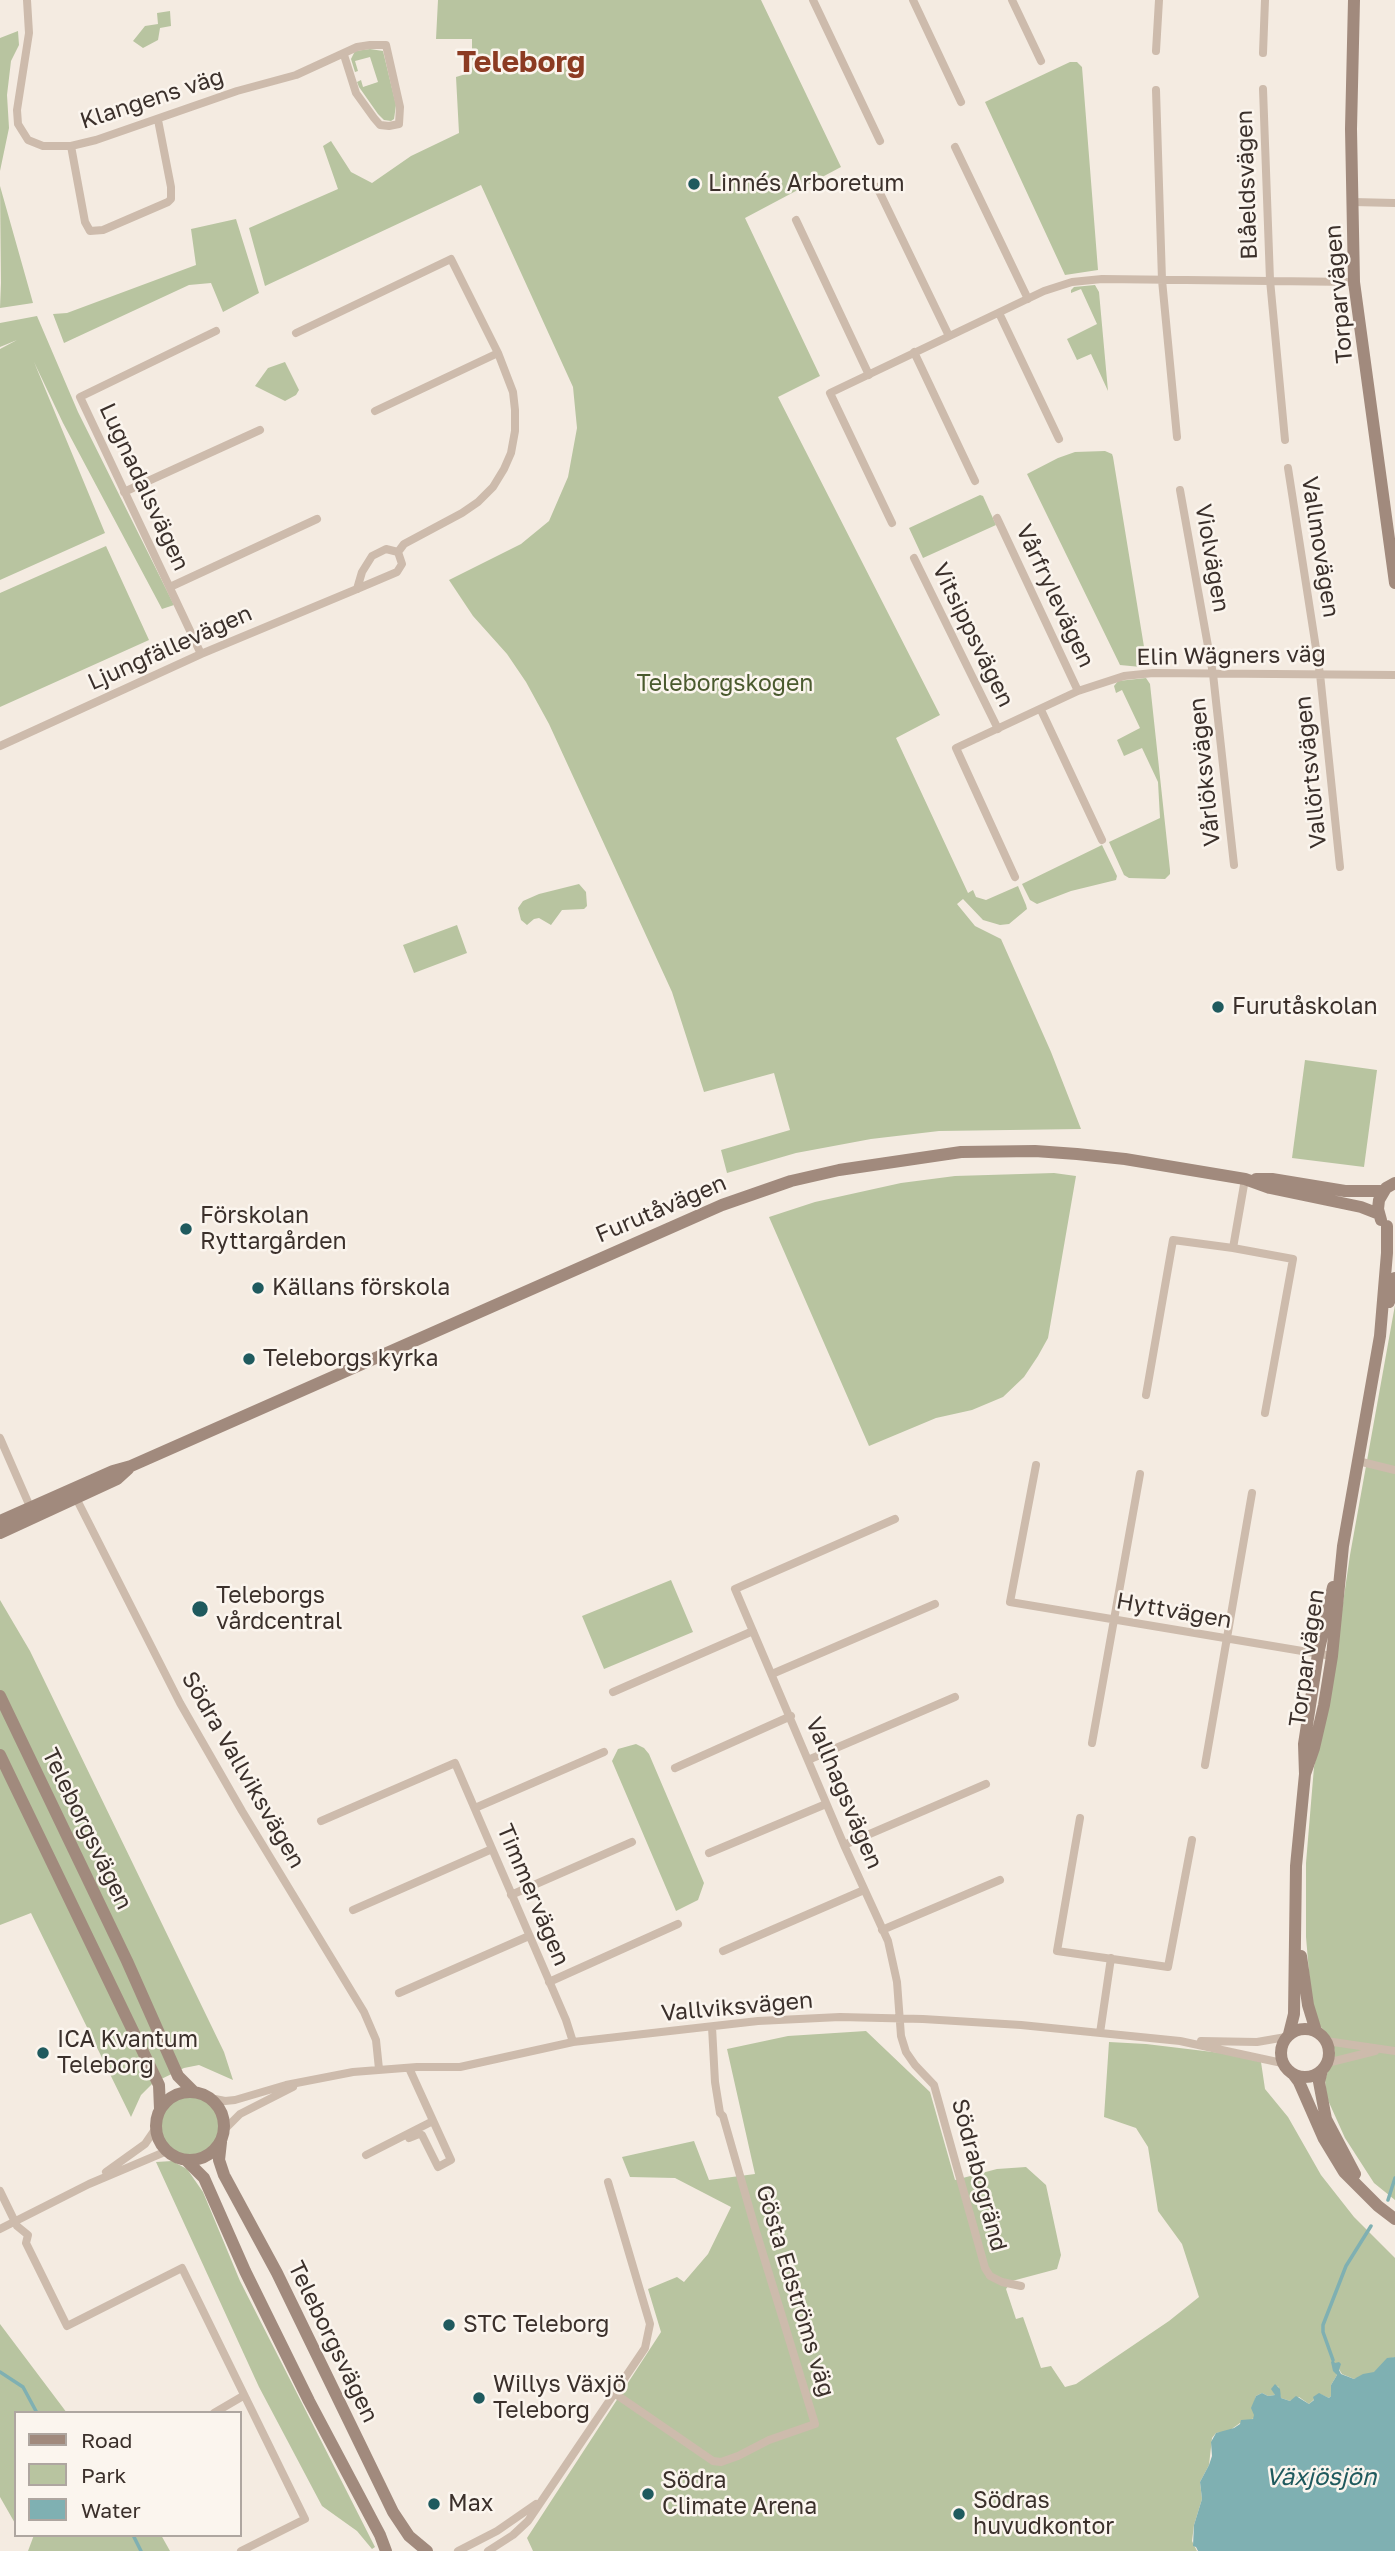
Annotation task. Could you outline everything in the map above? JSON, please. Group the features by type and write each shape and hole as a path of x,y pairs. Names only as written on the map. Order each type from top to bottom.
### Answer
{"street":[{"name":"Klangens väg","path":"27,0 29,33 17,110 18,124 23,135 35,144 56,147 96,140 237,91 296,75 357,47 386,45 400,107 398,124 380,125 374,118 356,93 344,55"},
{"path":"813,0 880,141"},
{"path":"913,0 961,102"},
{"path":"1012,0 1041,61"},
{"path":"1156,51 1159,0"},
{"path":"1263,52 1265,0"},
{"name":"Torparvägen","path":"1354,0 1351,117 1354,282 1395,583"},
{"name":"Blåeldsvägen","path":"1263,89 1270,280 1286,440"},
{"path":"1156,90 1162,280 1177,437"},
{"path":"71,146 85,222 90,231 103,230 171,199 158,120"},
{"path":"955,148 1028,299"},
{"path":"877,187 949,336"},
{"path":"1353,202 1395,203"},
{"path":"796,220 869,375"},
{"path":"296,333 451,259 498,354 513,392 513,442 504,469 493,487 462,513 404,544 398,552 386,549 372,556 362,572 357,589"},
{"path":"892,523 830,393 1044,291 1072,282 1102,279 1354,282"},
{"path":"999,313 1059,439"},
{"name":"Lugnadalsvägen","path":"201,654 80,397 216,331"},
{"path":"914,352 975,481"},
{"path":"375,411 498,354"},
{"path":"124,492 260,430"},
{"name":"Vallmovägen","path":"1288,468 1320,674"},
{"name":"Violvägen","path":"1180,490 1213,674"},
{"name":"Vårfrylevägen","path":"997,518 1079,691"},
{"path":"170,587 317,519"},
{"name":"Ljungfällevägen","path":"0,746 201,654 397,572 402,564 398,552"},
{"name":"Vitsippsvägen","path":"914,558 998,729"},
{"name":"Elin Wägners väg","path":"1015,877 956,748 1079,691 1124,676 1153,673 1395,676"},
{"name":"Vårlöksvägen","path":"1213,674 1234,865"},
{"name":"Vallörtsvägen","path":"1320,674 1340,867"},
{"path":"1041,710 1102,840"},
{"name":"Furutåvägen","path":"0,1533 32,1513 74,1494 113,1471 131,1466 722,1205 791,1181 908,1158 961,1152 1035,1151 1125,1158 1245,1179 1270,1188 1361,1207 1379,1214"},
{"path":"1233,1248 1245,1179"},
{"name":"Furutåvägen","path":"1245,1179 1272,1179 1345,1191 1383,1191"},
{"path":"1391,1228 1379,1214 1379,1200 1383,1191 1395,1183"},
{"name":"Torparvägen","path":"1380,1336 1391,1228"},
{"path":"1146,1395 1173,1240 1233,1248 1293,1259 1265,1413"},
{"name":"Torparvägen","path":"1287,2036 1294,2014 1295,1896 1304,1744 1318,1654 1343,1546 1380,1336 1395,1279"},
{"path":"0,1438 32,1513"},
{"path":"1358,1461 1395,1470"},
{"name":"Hyttvägen","path":"1035,1465 1010,1602 1332,1656"},
{"path":"1092,1743 1140,1475"},
{"path":"1205,1765 1252,1493"},
{"name":"Södra Vallviksvägen","path":"74,1494 186,1713 365,2014 376,2040 379,2069"},
{"name":"Furutåvägen","path":"0,1521 32,1513"},
{"name":"Vallhagsvägen","path":"895,1520 735,1589 887,1941 897,1982 898,2019"},
{"name":"Torparvägen","path":"1304,1774 1314,1748 1332,1656 1343,1546"},
{"path":"772,1674 935,1604"},
{"path":"613,1692 752,1631"},
{"name":"Teleborgsvägen","path":"0,1696 127,1961 178,2076 194,2092"},
{"path":"808,1760 954,1697"},
{"path":"675,1768 790,1716"},
{"path":"475,1808 604,1752"},
{"name":"Teleborgsvägen","path":"0,1755 159,2085 162,2095 160,2109"},
{"name":"Timmervägen","path":"321,1821 455,1763 573,2042"},
{"path":"844,1845 986,1784"},
{"path":"709,1853 827,1804"},
{"path":"1080,1818 1057,1951 1168,1967 1192,1840"},
{"path":"511,1895 632,1842"},
{"path":"354,1910 492,1849"},
{"path":"882,1930 1000,1880"},
{"path":"723,1951 864,1890"},
{"name":"Torparvägen","path":"1295,1896 1306,1997 1316,2031"},
{"path":"549,1982 678,1924"},
{"path":"399,1993 529,1936"},
{"path":"1100,2033 1111,1958"},
{"name":"Vallviksvägen","path":"210,2098 235,2100 286,2085 353,2072 460,2067 573,2042 758,2021 840,2017 898,2019 1021,2025 1180,2041 1257,2042 1287,2036"},
{"name":"Södrabogränd","path":"898,2019 906,2052 934,2085 985,2268 990,2276 1002,2282 1021,2286"},
{"name":"Gösta Edströms väg","path":"614,2393 713,2461 721,2462 738,2456 769,2440 815,2424 720,2113 715,2082 712,2026"},
{"path":"1360,2187 1326,2119 1319,2082 1329,2050 1326,2041 1316,2031 1302,2028 1287,2036 1280,2050 1283,2063 1299,2082 1328,2146 1345,2172 1378,2206 1395,2219"},
{"name":"Vallviksvägen","path":"1180,2041 1283,2063"},
{"path":"1326,2041 1395,2051"},
{"path":"1293,2074 1308,2077 1324,2066 1382,2050"},
{"path":"409,2068 451,2160 438,2167 422,2135 409,2138"},
{"name":"Vallviksvägen","path":"225,2129 248,2109 302,2083"},
{"path":"89,2184 145,2144 156,2128 160,2109 174,2096 194,2092 210,2098 223,2114 225,2129 221,2142 207,2157 187,2161 176,2158 167,2151 159,2141 156,2128"},
{"path":"366,2155 433,2122"},
{"name":"Teleborgsvägen","path":"221,2142 219,2160 224,2175 277,2273 393,2512 409,2536 426,2551"},
{"path":"0,2229 89,2184 167,2151"},
{"name":"Teleborgsvägen","path":"187,2161 204,2178 245,2271 386,2551"},
{"path":"488,2551 528,2522 645,2348 650,2324 608,2182"},
{"path":"0,2191 15,2222 28,2235 26,2243 67,2326 182,2268 305,2519 241,2551"},
{"path":"217,2411 243,2396"},
{"path":"458,2551 497,2532 541,2500"},
{"path":"412,2551 426,2551"}],"green space":[{"name":"Teleborgskogen","path":"438,0 761,0 841,167 745,218 820,376 778,397 940,715 896,738 968,893 973,890 976,897 986,900 1018,886 1026,905 1027,909 1009,924 1000,925 983,920 963,899 957,904 975,926 1001,939 1051,1052 1081,1129 939,1131 871,1139 796,1153 727,1173 721,1150 790,1130 774,1073 704,1092 672,992 549,724 507,654 473,616 449,580 521,544 549,521 568,477 577,428 573,387 481,185 265,286 249,228 338,189 323,146 331,141 351,172 372,183 411,156 459,133 456,77 472,72 472,39 436,39"},
{"path":"170,11 171,26 160,28 158,40 143,48 133,41 145,26 158,24 157,13"},
{"path":"18,31 19,45 11,61 7,95 9,128 0,171 0,38"},
{"path":"355,51 383,51 396,105 394,119 391,121 384,120 378,114 357,82 361,80 363,87 378,82 370,57 355,61 358,71 355,72 351,59"},
{"path":"1070,62 1077,62 1082,67 1098,270 1065,275 985,102"},
{"path":"0,186 33,303 0,308 1,283"},
{"path":"236,219 259,293 223,312 211,283 189,285 64,343 53,314 67,313 196,265 191,229"},
{"path":"1095,285 1099,292 1108,391 1091,354 1077,360 1067,339 1097,324 1081,289 1071,293 1074,287"},
{"path":"37,316 78,412 174,605 162,609 63,423 34,362 105,533 0,580 0,349 17,340 0,347 0,323"},
{"path":"285,362 299,390 285,401 255,386 268,368"},
{"path":"1105,451 1113,457 1146,659 1145,666 1141,667 1120,665 1027,474 1075,452"},
{"path":"980,495 983,496 996,525 923,558 909,528"},
{"path":"106,546 149,640 0,707 0,593"},
{"path":"1146,678 1150,684 1170,870 1165,879 1129,878 1124,875 1109,842 1160,818 1158,782 1142,748 1124,756 1117,740 1140,728 1122,690 1116,693 1114,686 1118,681"},
{"path":"1102,845 1117,876 1116,880 1071,891 1037,904 1030,900 1022,884"},
{"path":"579,884 586,892 587,906 584,909 562,910 551,925 539,918 527,925 521,920 518,908 523,901"},
{"path":"457,925 467,953 414,973 403,945"},
{"path":"1305,1060 1377,1070 1364,1167 1292,1158"},
{"path":"1054,1173 1076,1176 1048,1338 1024,1377 1003,1397 972,1410 936,1418 869,1446 769,1217 815,1202 901,1183 955,1176"},
{"path":"1395,1305 1395,2200 1374,2183 1345,2138 1327,2098 1325,2080 1335,2051 1330,2037 1319,2025 1312,2008 1306,1937 1306,1863 1314,1767 1327,1712 1350,1555"},
{"path":"671,1580 693,1632 604,1669 582,1616"},
{"path":"0,1600 30,1651 224,2052 233,2080 199,2065 184,2068 153,2083 141,2095 131,2117 31,1913 0,1925"},
{"path":"636,1744 649,1754 704,1883 698,1900 676,1911 612,1761 618,1749"},
{"path":"866,2031 930,2092 955,2180 997,2169 1026,2167 1046,2185 1061,2255 1057,2269 1012,2281 1006,2289 1016,2319 1023,2317 1041,2368 1051,2366 1065,2387 1076,2384 1169,2321 1199,2297 1182,2244 1158,2211 1148,2147 1136,2128 1104,2117 1109,2042 1221,2053 1261,2062 1265,2089 1288,2117 1321,2175 1354,2217 1395,2258 1395,2357 1388,2359 1374,2373 1354,2379 1342,2374 1335,2363 1332,2365 1337,2375 1331,2385 1331,2396 1329,2398 1320,2394 1309,2404 1299,2397 1290,2401 1281,2398 1278,2386 1275,2395 1262,2393 1256,2396 1253,2406 1255,2417 1229,2431 1216,2433 1212,2438 1209,2465 1200,2482 1202,2499 1192,2541 1197,2551 533,2551 527,2538 661,2332 648,2289 677,2277 684,2282 708,2254 731,2207 675,2178 630,2177 622,2157 694,2141 709,2180 755,2174 727,2049 788,2036"},
{"path":"190,2097 206,2102 214,2110 219,2126 214,2142 206,2150 190,2155 174,2150 166,2142 161,2126 166,2110 174,2102"},
{"path":"172,2161 187,2169 203,2192 240,2281 375,2547 372,2549 357,2531 322,2506 259,2387 156,2162"},
{"path":"0,2324 65,2411 14,2411 14,2522 0,2497"},
{"path":"33,2537 162,2537 170,2551 28,2551"}],"water":[{"name":"Växjösjön","path":"1395,2357 1395,2551 1198,2551 1193,2546 1194,2525 1202,2499 1200,2482 1212,2456 1211,2442 1216,2433 1234,2428 1241,2420 1253,2419 1251,2408 1256,2396 1262,2393 1275,2395 1271,2389 1275,2384 1280,2389 1281,2398 1290,2401 1296,2396 1309,2404 1319,2393 1329,2398 1331,2396 1331,2385 1337,2375 1333,2371 1333,2360 1341,2364 1341,2374 1354,2379 1374,2372 1387,2358"}],"waterway":[{"path":"1388,2200 1395,2178"},
{"path":"1333,2360 1323,2325 1346,2266 1371,2226"},
{"path":"0,2372 23,2387 36,2411"},
{"path":"134,2537 141,2551"}],"place":[{"name":"Linnés Arboretum","path":"694,184"},
{"name":"Furutåskolan","path":"1218,1007"},
{"name":"Förskolan Ryttargården","path":"186,1229"},
{"name":"Källans förskola","path":"258,1288"},
{"name":"Teleborgs kyrka","path":"249,1359"},
{"name":"Teleborgs vårdcentral","path":"200,1609"},
{"name":"ICA Kvantum Teleborg","path":"43,2053"},
{"name":"STC Teleborg","path":"449,2325"},
{"name":"Willys Växjö Teleborg","path":"479,2398"},
{"name":"Södra Climate Arena","path":"648,2494"},
{"name":"Max","path":"434,2504"},
{"name":"Södras huvudkontor","path":"959,2514"}],"district":[{"name":"Teleborg","path":"521,62"}]}
